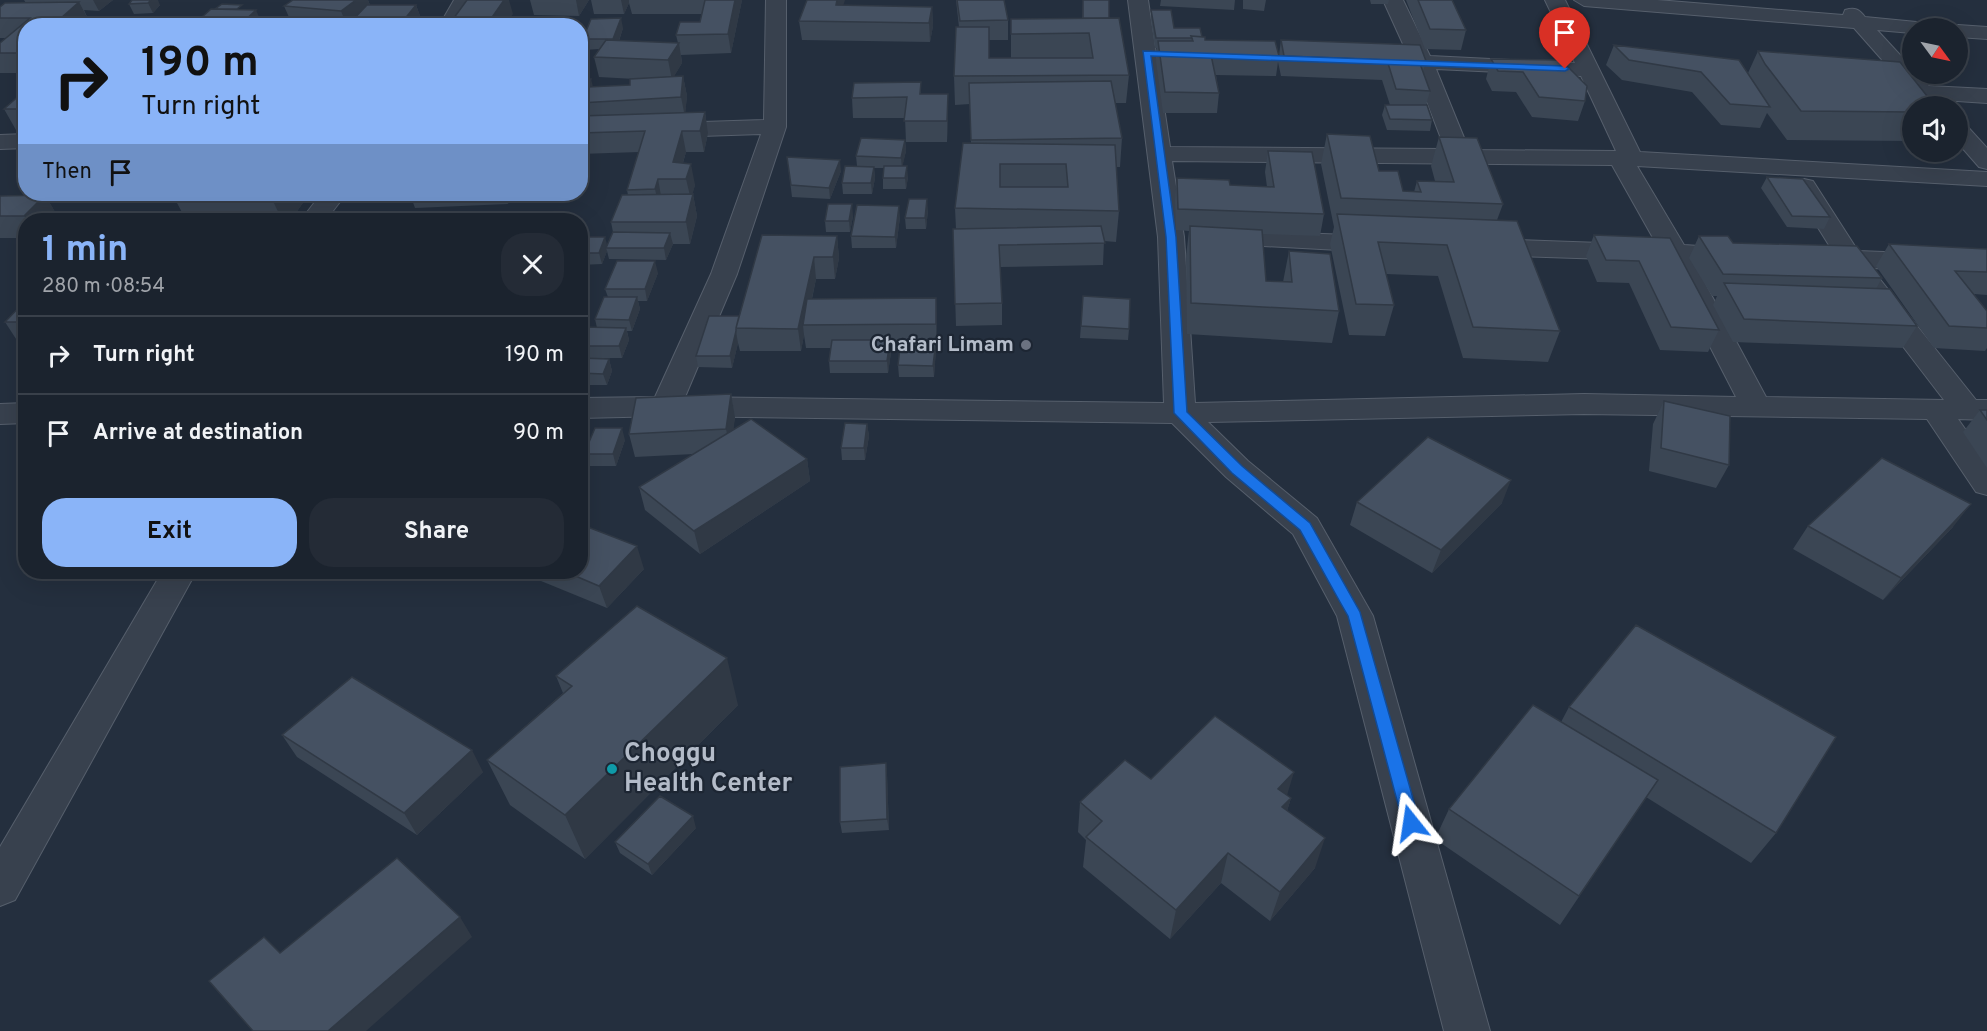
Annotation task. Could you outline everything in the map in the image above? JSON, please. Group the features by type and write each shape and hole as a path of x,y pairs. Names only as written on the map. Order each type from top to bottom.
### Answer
{"street":[{"path":"454,18 464,0"},
{"path":"666,406 724,274 775,127 776,0"},
{"path":"1138,0 1137,6 1155,53 1161,154 1171,237 1180,413 1237,469 1305,526 1355,616 1467,1031"},
{"path":"1393,0 1422,62 1460,157"},
{"path":"1555,0 1589,70 1626,159 1756,406"},
{"path":"1584,0 1902,26"},
{"path":"1844,0 1857,23 1925,96"},
{"path":"1968,32 1987,33"},
{"path":"1365,60 1589,70"},
{"path":"1968,97 1987,96"},
{"path":"588,133 775,127"},
{"path":"0,142 18,141"},
{"path":"1968,141 1987,162"},
{"path":"1161,154 1310,166 1460,157 1626,159 1987,179"},
{"path":"1793,170 1850,259 1977,410"},
{"path":"319,213 328,201"},
{"path":"1171,237 1329,231 1401,244"},
{"path":"1458,246 1757,256"},
{"path":"1803,258 1987,264"},
{"path":"588,408 666,406 1180,413 1584,404 1977,410"},
{"path":"1935,408 1987,484"},
{"path":"0,414 18,413"},
{"path":"0,886 175,579"}],"building":[{"path":"132,0 151,0 148,3 129,4"},
{"path":"293,0 356,0 341,11 284,6"},
{"path":"467,0 504,0 492,18 454,18"},
{"path":"705,0 735,0 728,34 676,35 680,22 700,22"},
{"path":"807,0 837,0 836,5 932,7 929,23 799,21"},
{"path":"957,0 1004,0 1008,20 960,21"},
{"path":"1083,0 1109,0 1109,18 1083,18"},
{"path":"1418,0 1452,0 1466,30 1430,29"},
{"path":"79,2 61,18 0,18 0,7 5,3"},
{"path":"222,4 242,5 237,9 215,9"},
{"path":"367,5 416,5 405,18 355,18"},
{"path":"211,9 256,10 248,18 201,18"},
{"path":"1151,10 1171,10 1174,28 1200,28 1202,37 1156,38"},
{"path":"621,18 613,39 588,39 588,26 591,19"},
{"path":"1119,18 1129,75 954,76 956,27 989,27 989,58 1093,58 1089,33 1011,34 1011,19"},
{"path":"18,28 18,53 0,53 0,43"},
{"path":"1191,36 1205,37 1205,40 1275,41 1279,56 1211,55 1219,93 1165,92 1158,41 1193,41"},
{"path":"606,40 679,43 668,60 594,57"},
{"path":"1281,40 1420,45 1426,61 1419,61 1430,91 1396,89 1387,60 1284,56"},
{"path":"1614,45 1739,60 1770,107 1730,104 1701,72 1629,60"},
{"path":"1758,51 1900,62 1902,84 1918,84 1927,96 1902,96 1902,112 1801,111 1765,64"},
{"path":"1491,59 1561,60 1587,86 1585,101 1539,97 1523,72 1498,71"},
{"path":"683,76 681,97 588,103 588,87 630,85 630,79"},
{"path":"1111,81 1122,138 971,140 969,83"},
{"path":"921,82 920,94 948,94 947,121 904,121 907,97 852,98 854,83"},
{"path":"18,97 18,109 4,109"},
{"path":"1385,105 1427,105 1432,120 1390,119"},
{"path":"705,112 700,131 682,131 673,162 691,164 686,179 658,179 655,189 627,190 645,131 588,133 588,116"},
{"path":"1327,134 1370,136 1379,171 1398,171 1403,191 1421,192 1417,181 1454,182 1439,137 1477,138 1503,204 1341,198"},
{"path":"861,138 905,140 901,158 856,156"},
{"path":"963,143 1115,145 1119,211 955,208","holes":["1000,164 1066,164 1068,187 1000,187"]},
{"path":"1268,151 1312,152 1324,214 1178,209 1177,178 1229,180 1230,185 1274,187"},
{"path":"787,157 840,160 829,188 791,185"},
{"path":"845,166 874,167 871,183 842,183"},
{"path":"884,166 907,166 905,178 883,178"},
{"path":"1767,177 1803,179 1830,217 1792,216"},
{"path":"693,194 686,222 611,222 622,195"},
{"path":"0,196 18,196 18,201 39,201 27,213 18,213 18,216 0,216"},
{"path":"909,199 927,199 925,218 905,218"},
{"path":"828,204 852,204 849,221 825,221"},
{"path":"857,205 899,206 895,237 851,236"},
{"path":"1337,214 1517,221 1560,331 1473,327 1447,245 1378,242 1394,305 1356,304"},
{"path":"1101,226 1105,243 999,245 1002,303 955,304 953,229"},
{"path":"1190,226 1262,230 1266,281 1292,282 1289,251 1330,254 1339,311 1191,303"},
{"path":"613,232 670,233 664,248 606,248"},
{"path":"762,235 837,236 833,257 814,257 798,329 736,328"},
{"path":"1594,235 1670,238 1719,330 1671,327 1639,261 1606,260"},
{"path":"1699,236 1728,236 1733,243 1857,246 1882,278 1723,274"},
{"path":"588,237 605,237 599,253 588,253"},
{"path":"1889,244 1987,249 1987,272 1955,271 1987,311 1987,328 1949,326"},
{"path":"617,261 655,261 645,289 605,289"},
{"path":"1724,283 1890,289 1917,326 1744,319"},
{"path":"1083,296 1130,299 1129,329 1081,326"},
{"path":"604,297 637,297 629,320 595,319"},
{"path":"936,298 936,324 803,325 807,299"},
{"path":"18,308 18,322 5,322"},
{"path":"709,316 739,316 730,356 696,356"},
{"path":"588,327 626,328 619,346 588,346"},
{"path":"832,340 890,340 887,361 829,361"},
{"path":"901,340 936,340 933,366 898,365"},
{"path":"588,358 609,359 603,374 588,373"},
{"path":"731,394 726,429 629,434 636,398"},
{"path":"1664,401 1730,416 1729,465 1661,448"},
{"path":"1980,410 1987,410 1987,420"},
{"path":"751,419 807,459 694,531 639,487"},
{"path":"845,423 867,424 864,448 841,448"},
{"path":"595,428 622,428 613,454 588,454 588,445"},
{"path":"1428,437 1511,480 1441,550 1357,502"},
{"path":"1882,458 1971,504 1901,578 1808,526"},
{"path":"588,527 637,546 599,586 582,579 588,579"},
{"path":"637,606 727,658 565,815 487,760 572,686 556,676"},
{"path":"1636,625 1836,737 1776,833 1569,707"},
{"path":"352,677 472,750 404,813 282,735"},
{"path":"1533,705 1658,780 1579,896 1449,809"},
{"path":"1215,716 1294,772 1278,789 1291,798 1282,807 1325,838 1280,892 1228,853 1176,910 1086,837 1102,821 1080,802 1125,760 1151,779"},
{"path":"886,763 887,819 840,822 840,767"},
{"path":"660,796 693,816 648,864 615,842"},
{"path":"397,858 460,917 328,1031 253,1031 209,981 264,937 280,953"}],"place":[{"name":"Chafari Limam","path":"1026,345"},
{"name":"Choggu Health Center","path":"612,769"}],"route":[{"path":"1411,823 1355,616 1305,526 1237,469 1180,413 1171,237 1146,53 1565,69"}]}
